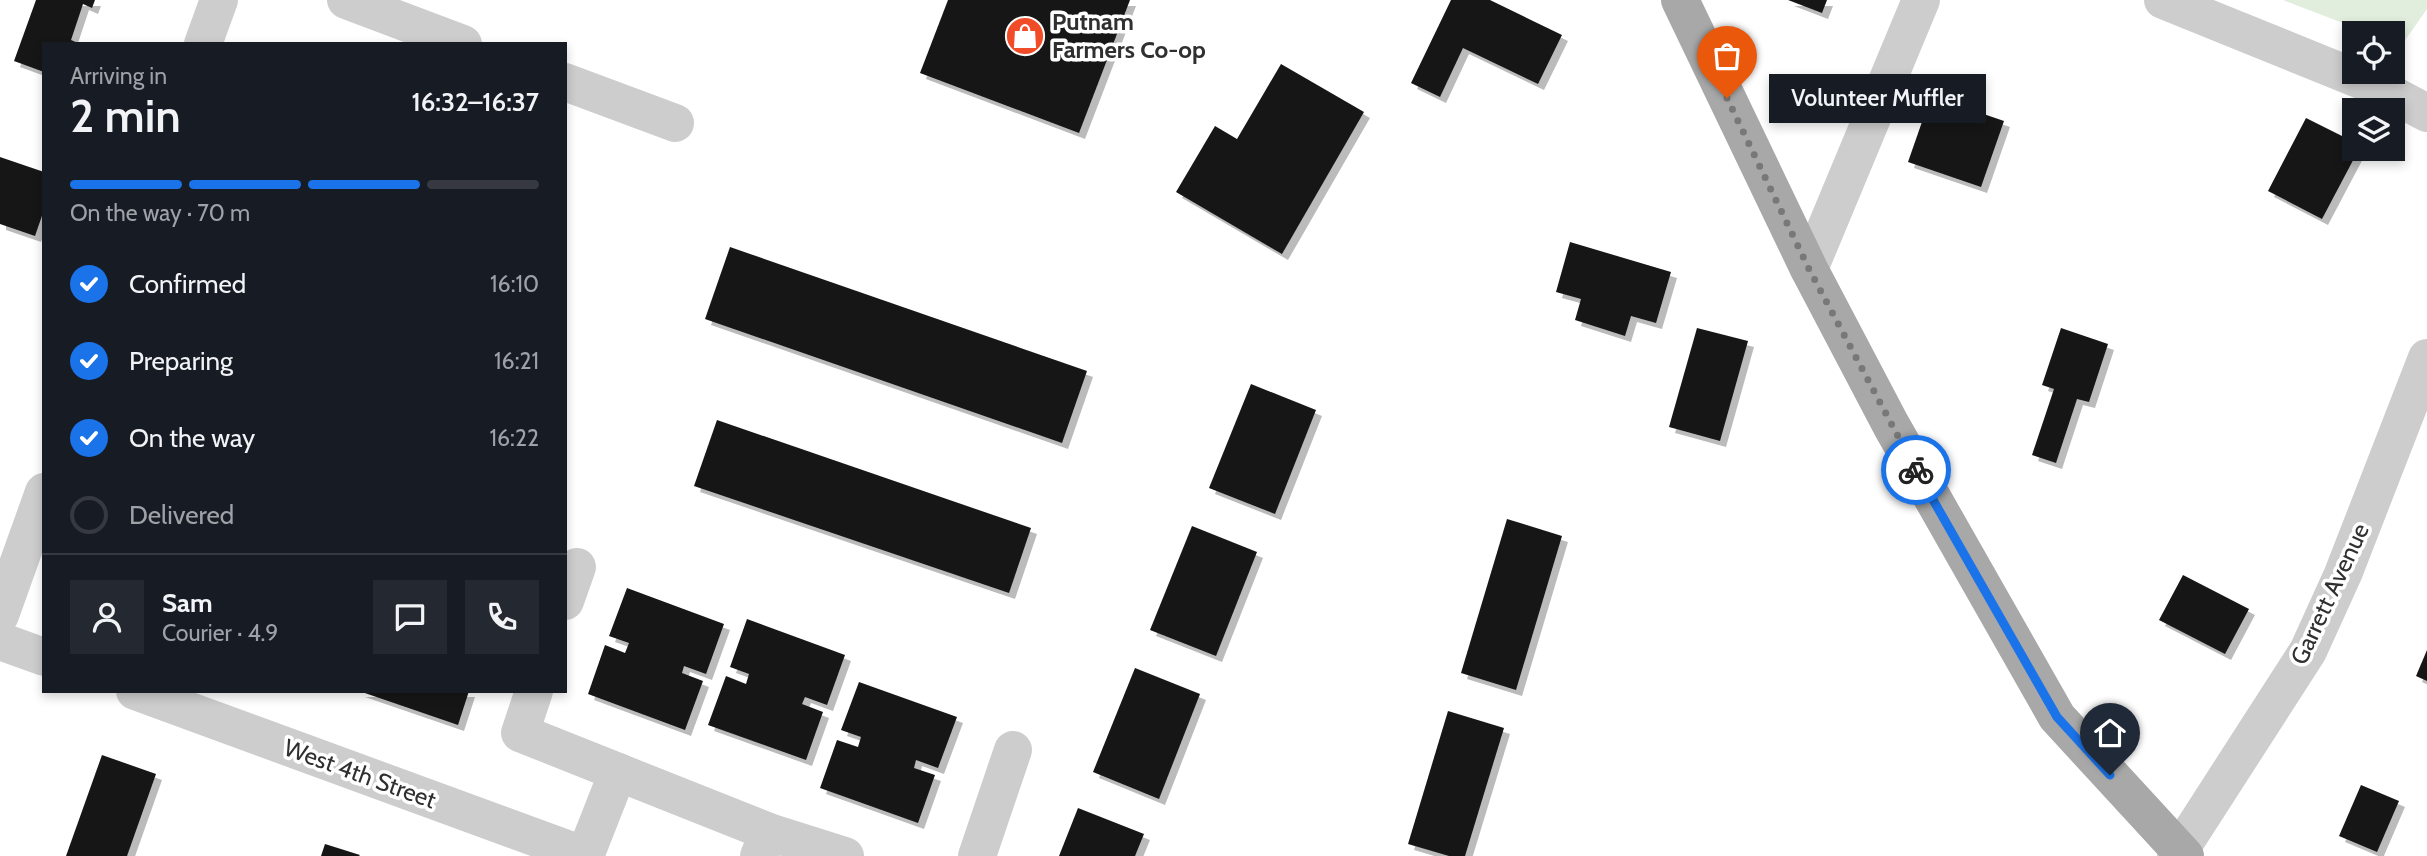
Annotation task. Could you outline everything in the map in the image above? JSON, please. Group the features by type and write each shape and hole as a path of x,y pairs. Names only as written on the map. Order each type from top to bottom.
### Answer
{"main road":[{"path":"1680,0 1809,269 1891,425 2057,717 2180,854"}],"street":[{"path":"205,42 219,0"},
{"path":"346,0 458,42"},
{"path":"1809,269 1921,0"},
{"path":"2163,0 2378,86 2427,113"},
{"path":"567,83 675,123"},
{"name":"Garrett Avenue","path":"2180,854 2308,651 2343,574 2427,358"},
{"path":"0,615 42,498"},
{"path":"0,641 42,656"},
{"name":"West 4th Street","path":"140,693 501,842 585,856"},
{"path":"533,693 520,733 618,772 764,844 845,856"},
{"path":"977,856 1013,750"},
{"path":"585,856 618,772"}],"green space":[{"path":"2283,0 2427,0 2427,9 2405,40 2405,21 2342,23"}],"building":[{"path":"36,0 95,0 92,8 83,4 71,40 76,42 42,42 42,71 14,61"},
{"name":"Putnam Farmers Co-op","path":"948,0 1130,0 1079,133 920,73"},
{"path":"1451,0 1490,0 1562,35 1538,84 1463,48 1440,97 1411,83"},
{"path":"1788,0 1827,0 1822,13"},
{"path":"1281,64 1364,112 1282,254 1176,192 1215,126 1237,139"},
{"path":"1931,96 2004,121 1981,187 1908,162"},
{"path":"2306,118 2342,136 2342,161 2353,161 2322,219 2268,191"},
{"path":"0,157 42,171 42,216 35,236 0,224"},
{"path":"1570,242 1671,272 1656,323 1631,316 1625,336 1575,320 1581,299 1556,292"},
{"path":"730,247 1087,371 1062,443 705,319"},
{"path":"1697,328 1748,341 1720,441 1669,427"},
{"path":"2061,328 2108,344 2089,402 2077,399 2056,463 2032,455 2054,389 2042,385"},
{"path":"1251,384 1316,410 1275,514 1209,488"},
{"path":"717,420 1031,528 1009,593 694,486"},
{"path":"1507,519 1562,536 1516,690 1461,673"},
{"path":"1192,526 1257,552 1216,656 1150,630"},
{"path":"2183,575 2249,609 2225,654 2159,620"},
{"path":"627,588 724,624 706,674 684,666 682,673 703,681 685,730 588,694 605,645 625,653 629,643 609,636"},
{"path":"747,619 845,655 827,705 805,697 802,704 823,712 806,760 708,725 726,676 746,684 749,674 730,667"},
{"path":"2427,650 2427,681 2416,676"},
{"path":"1135,668 1200,694 1159,799 1093,772"},
{"path":"859,682 957,717 938,768 916,760 914,768 935,775 918,823 820,788 837,740 858,747 861,737 841,730"},
{"path":"365,693 468,693 458,725"},
{"path":"1448,711 1504,728 1465,856 1449,856 1408,844"},
{"path":"102,755 156,774 127,856 66,856"},
{"path":"2361,785 2399,801 2377,852 2339,836"},
{"path":"1078,808 1144,834 1135,856 1059,856"},
{"path":"325,844 360,855 321,856"}],"way so far":[{"path":"1727,98 1809,269 1916,470"}],"place":[{"name":"Putnam Farmers Co-op","path":"1025,36"},
{"name":"Volunteer Muffler","path":"1727,98"}],"route":[{"path":"1916,470 2057,717 2110,775"}]}
